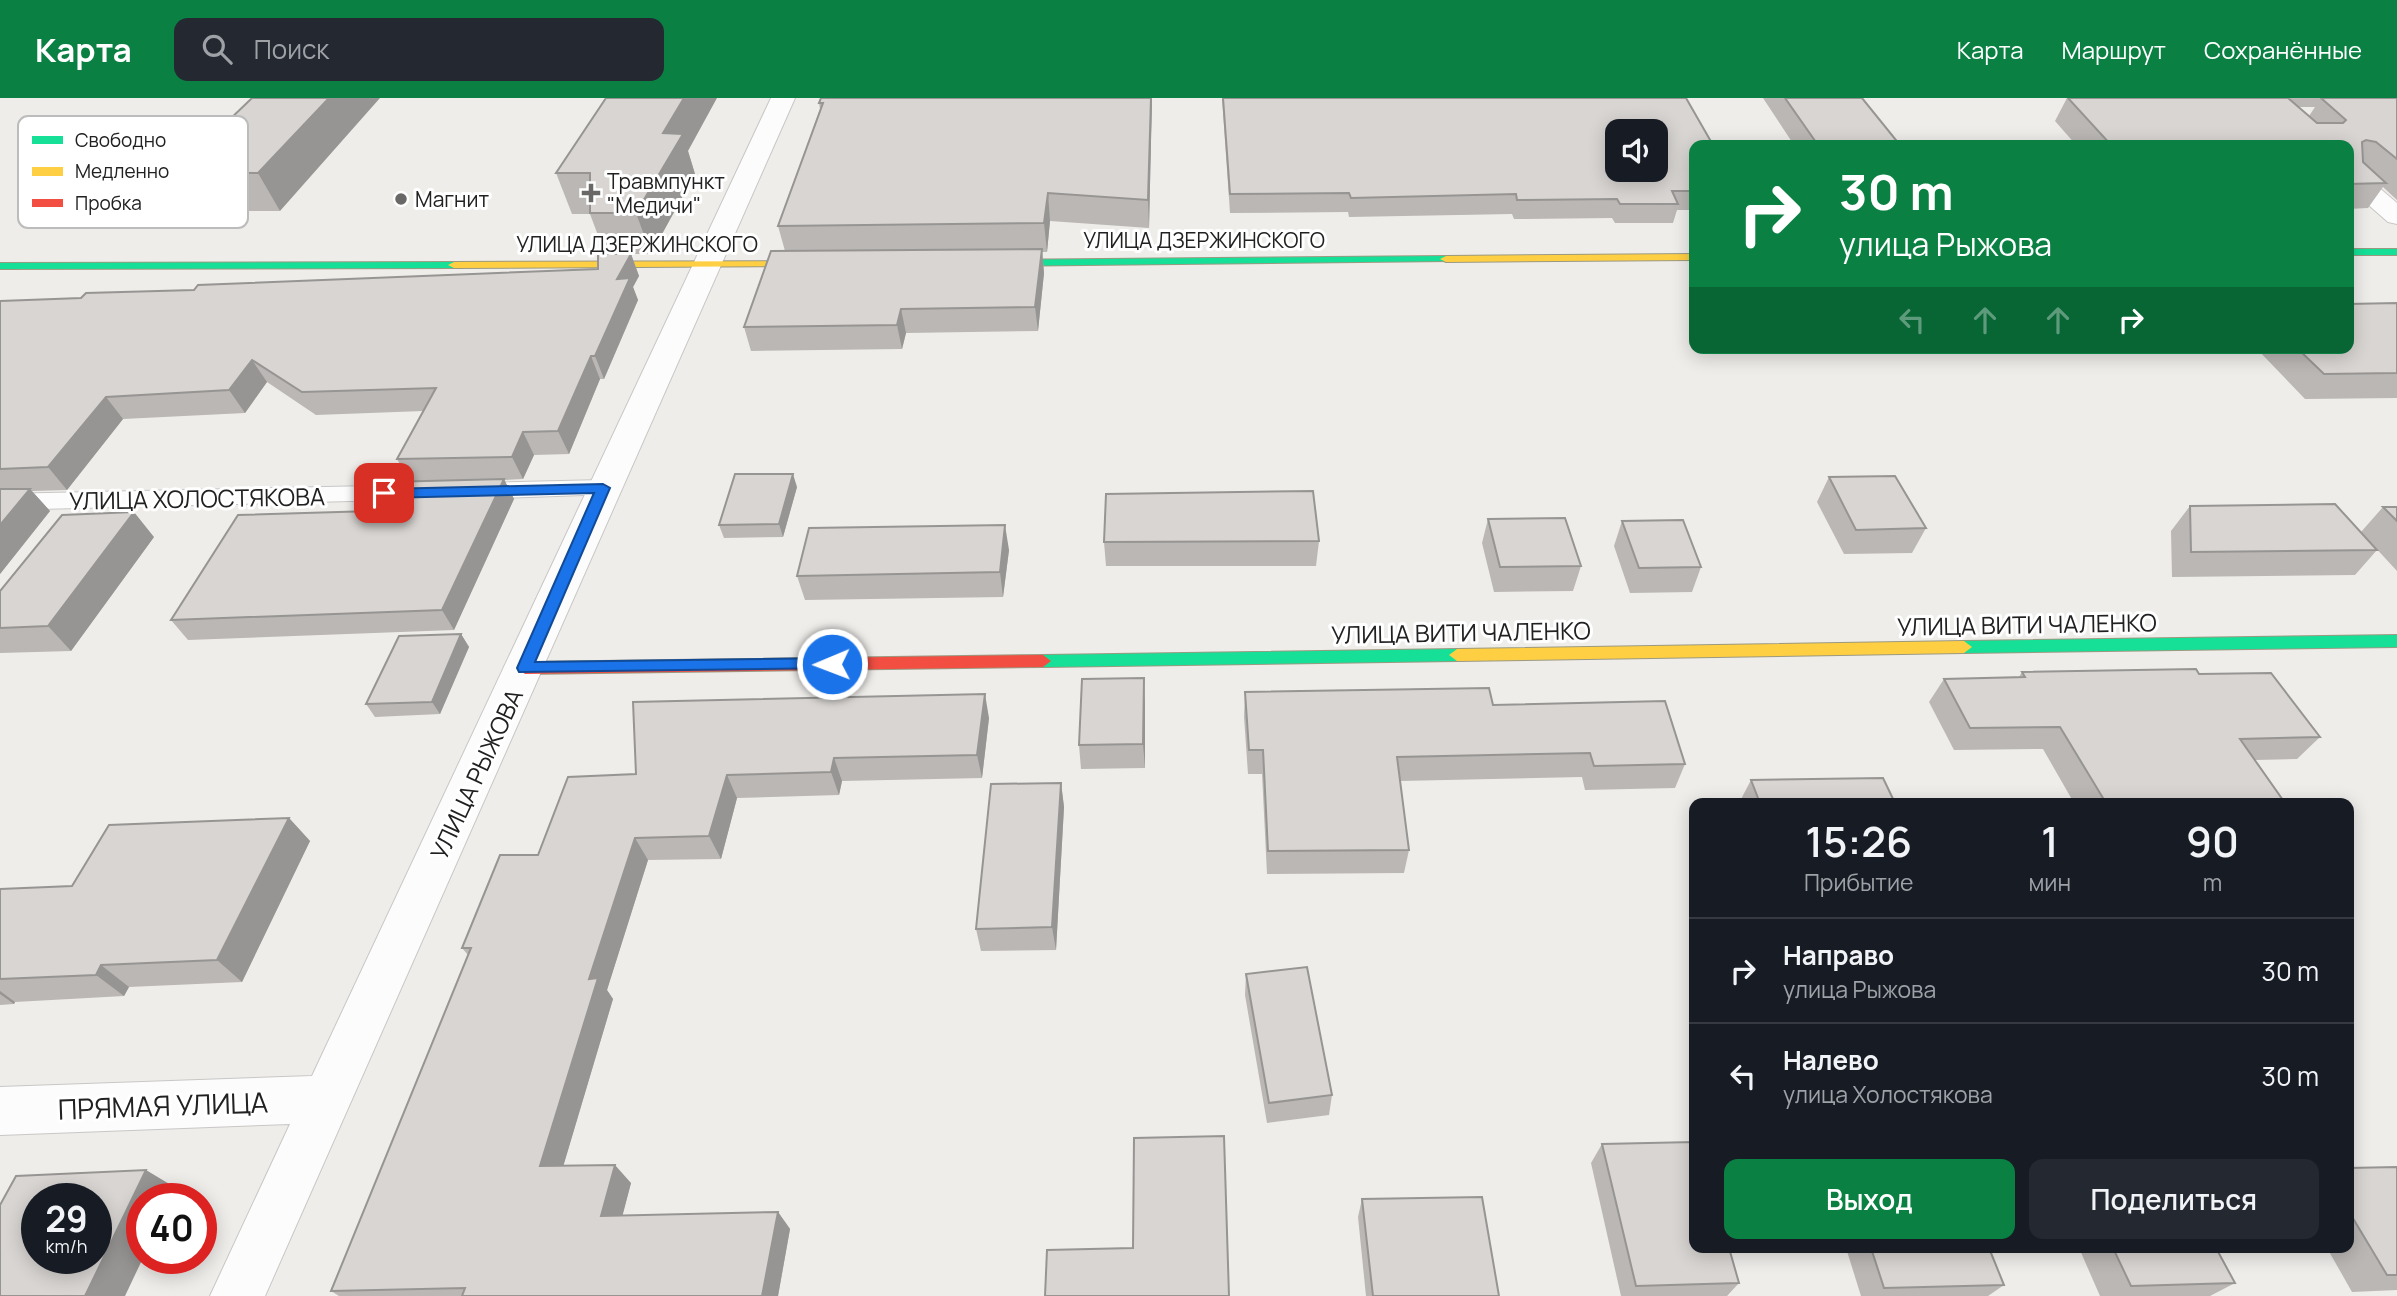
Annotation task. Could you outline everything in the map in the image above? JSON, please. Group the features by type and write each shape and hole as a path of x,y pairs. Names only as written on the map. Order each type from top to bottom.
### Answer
{"street":[{"name":"УЛИЦА РЫЖОВА","path":"237,1296 783,98"},
{"path":"2354,179 2397,216"},
{"path":"2354,252 2397,252"},
{"name":"УЛИЦА ДЗЕРЖИНСКОГО","path":"970,263 1689,257"},
{"name":"УЛИЦА ДЗЕРЖИНСКОГО","path":"0,266 830,264"},
{"name":"УЛИЦА ВИТИ ЧАЛЕНКО","path":"525,668 2397,641"},
{"name":"ПРЯМАЯ УЛИЦА","path":"0,1111 326,1099"}],"lane":[{"name":"УЛИЦА ХОЛОСТЯКОВА","path":"0,502 603,488"}],"building":[{"path":"252,98 329,98 258,173 248,173 248,116 233,116"},
{"path":"606,98 684,98 663,133 683,134 636,213 590,213 590,173 556,173"},
{"path":"821,98 1151,98 1148,200 1048,193 1044,223 778,226 823,103 819,103"},
{"path":"1223,98 1686,98 1710,140 1689,140 1689,191 1672,191 1678,204 1620,204 1617,199 1517,200 1516,194 1351,198 1349,193 1230,194"},
{"path":"1785,98 1862,98 1896,140 1814,140"},
{"path":"2068,98 2288,98 2317,123 2343,123 2346,120 2321,98 2397,98 2397,159 2376,142 2362,142 2363,162 2386,183 2354,184 2354,140 2106,140"},
{"path":"1042,249 1035,307 901,309 897,325 744,327 771,251"},
{"path":"598,254 631,254 617,279 630,278 558,431 523,432 512,457 397,459 436,388 302,392 252,360 229,390 106,397 48,467 0,469 0,301 81,298 86,293 194,290 198,285 598,269"},
{"path":"2397,303 2397,373 2324,374 2303,354 2354,354 2354,304"},
{"path":"735,474 793,474 779,524 719,525"},
{"path":"1895,476 1926,528 1856,530 1829,477"},
{"path":"504,479 442,610 171,620 238,515 372,511 387,482"},
{"path":"0,489 30,489 0,525"},
{"path":"1313,491 1319,541 1104,542 1106,494"},
{"path":"2335,504 2377,550 2191,552 2190,506"},
{"path":"2383,507 2397,507 2397,521"},
{"path":"134,512 48,626 0,628 0,591 62,515"},
{"path":"1565,518 1581,566 1500,567 1488,519"},
{"path":"1683,520 1701,567 1639,568 1622,521"},
{"path":"1005,525 1000,572 797,576 809,528"},
{"path":"461,634 432,702 366,704 399,636"},
{"path":"2196,669 2199,674 2271,673 2320,737 2240,739 2281,798 2103,798 2060,727 1970,728 1944,679 2025,677 2022,672"},
{"path":"1144,678 1143,744 1079,745 1082,679"},
{"path":"1489,688 1493,705 1665,701 1685,764 1594,766 1590,753 1397,757 1409,850 1268,851 1263,750 1249,750 1245,692"},
{"path":"985,694 977,755 834,758 831,772 727,775 709,836 635,838 589,979 598,978 540,1166 615,1165 601,1216 778,1212 762,1296 462,1296 465,1288 331,1291 471,948 462,948 500,855 538,855 568,777 636,774 633,702"},
{"path":"1883,778 1893,798 1758,798 1751,780"},
{"path":"1061,783 1052,927 976,929 991,784"},
{"path":"289,818 217,960 101,965 96,975 0,979 0,889 72,886 109,825"},
{"path":"1307,967 1332,1095 1269,1103 1246,974"},
{"path":"1224,1136 1229,1296 1045,1296 1047,1250 1133,1248 1134,1138"},
{"path":"1689,1142 1689,1253 1730,1253 1739,1283 1636,1286 1602,1144"},
{"path":"2397,1167 2397,1275 2387,1275 2354,1220 2354,1168"},
{"path":"146,1170 140,1183 126,1183 126,1211 112,1240 112,1183 21,1183 21,1274 96,1274 85,1296 0,1296 0,1205 16,1176"},
{"path":"1482,1197 1499,1296 1373,1296 1362,1199"},
{"path":"1873,1253 1991,1253 2004,1285 1884,1288"},
{"path":"2115,1253 2219,1253 2235,1283 2131,1286"}],"traffic: fast":[{"path":"2354,252 2397,252"},
{"path":"993,263 1446,259"},
{"path":"0,266 454,265"},
{"path":"1964,647 2397,641"},
{"path":"1043,661 1457,655"}],"traffic: slow":[{"path":"1446,259 1689,257"},
{"path":"454,265 820,264"},
{"path":"1457,655 1964,647"}],"traffic: jam":[{"path":"525,668 1043,661"}],"place":[{"name":"Травмпункт \"Медичи\"","path":"591,193"},
{"name":"Магнит","path":"401,199"}],"route":[{"path":"384,493 603,488 525,668 832,664"}]}
